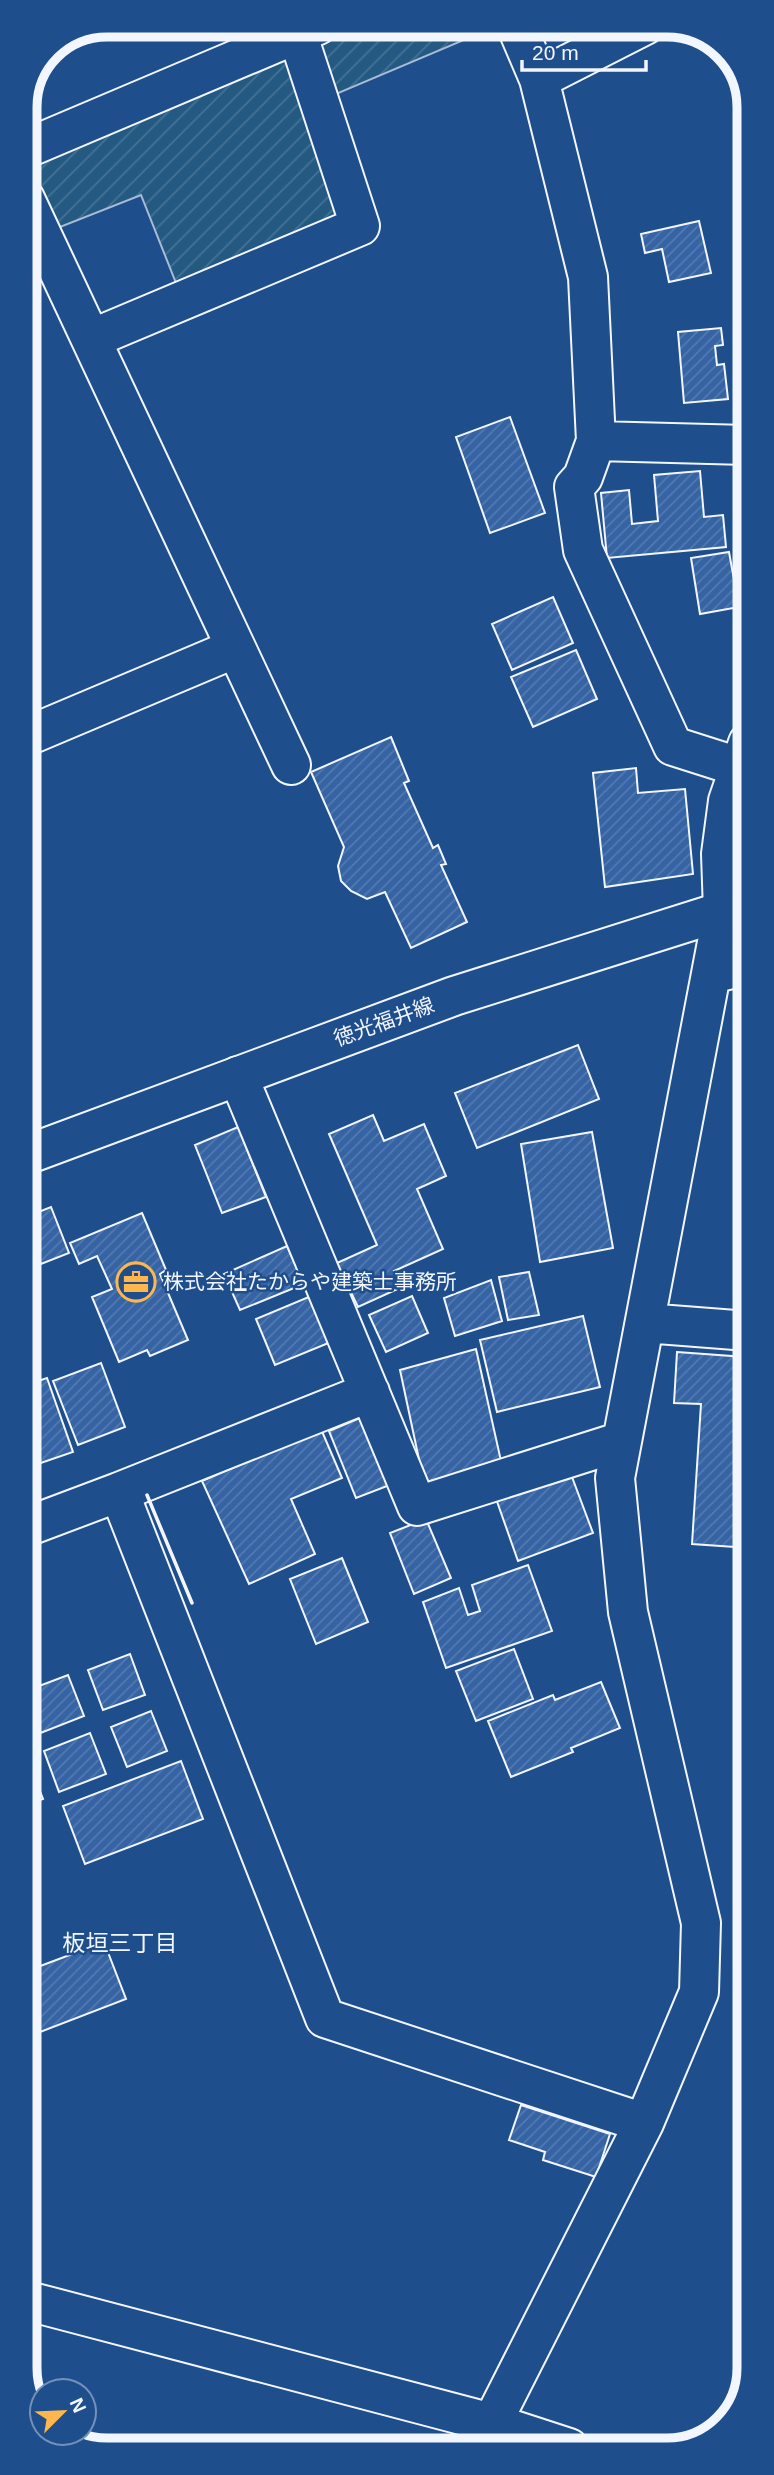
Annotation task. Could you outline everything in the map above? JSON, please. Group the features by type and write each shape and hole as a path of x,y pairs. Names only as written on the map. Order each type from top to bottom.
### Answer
{"street":[{"path":"37,144 288,37"},
{"path":"91,339 360,226 309,37"},
{"path":"521,37 539,79 588,277 596,441 583,477 574,487 583,550 673,746 737,754"},
{"path":"539,79 621,37"},
{"path":"37,224 291,765"},
{"path":"596,441 737,445"},
{"path":"37,732 236,648"},
{"path":"37,2304 482,2436 644,2123 699,1992 701,1923 628,1612 615,1478 711,974 736,909 734,851 728,801 737,773"},
{"name":"徳光福井線","path":"37,1151 454,996 736,909"},
{"path":"711,974 737,968"},
{"path":"238,1076 417,1506 622,1441"},
{"path":"645,1323 737,1330"},
{"path":"37,1523 370,1392"},
{"path":"119,1492 325,2018 644,2123"}],"shaded area":[{"path":"337,37 471,37 329,97 313,47"},
{"path":"288,57 342,223 178,288 141,195 55,229 37,186 37,161"}],"building":[{"path":"699,221 711,273 669,282 662,249 645,253 641,234"},
{"path":"721,328 723,345 715,346 717,365 724,364 728,399 684,403 678,332"},
{"path":"510,417 545,513 490,533 456,437"},
{"path":"700,471 704,517 723,515 726,547 607,558 601,493 629,490 632,524 658,521 654,475"},
{"path":"729,552 737,607 700,614 691,558"},
{"path":"553,597 573,643 512,670 492,624"},
{"path":"576,650 597,699 533,727 511,677"},
{"path":"391,737 409,781 404,783 433,848 438,845 446,864 441,865 467,922 411,948 385,892 367,899 351,891 341,881 338,866 344,847 311,772"},
{"path":"636,768 638,793 685,789 693,874 605,887 593,773"},
{"path":"578,1045 599,1099 477,1148 455,1093"},
{"path":"373,1115 384,1141 424,1124 446,1176 417,1189 443,1249 394,1271 402,1287 358,1307 337,1263 377,1245 329,1134"},
{"path":"238,1127 266,1197 222,1213 195,1145"},
{"path":"592,1132 613,1248 540,1262 521,1144"},
{"path":"51,1207 69,1253 41,1264 37,1254 37,1213"},
{"name":"株式会社たからや建築士事務所","path":"142,1213 166,1270 160,1274 188,1340 150,1356 147,1350 119,1362 92,1297 112,1289 97,1256 79,1264 70,1243"},
{"path":"287,1246 304,1284 240,1310 224,1274"},
{"path":"529,1272 539,1315 508,1320 499,1277"},
{"path":"491,1280 502,1321 455,1336 444,1298"},
{"path":"311,1296 331,1342 275,1365 256,1319"},
{"path":"412,1296 428,1333 386,1352 369,1315"},
{"path":"583,1316 600,1387 497,1412 480,1340"},
{"path":"476,1349 501,1461 424,1483 400,1370"},
{"path":"677,1352 737,1356 737,1547 692,1544 701,1404 674,1403"},
{"path":"101,1363 125,1427 78,1445 53,1381"},
{"path":"47,1378 73,1452 37,1464 37,1381"},
{"path":"367,1415 395,1483 356,1498 329,1431"},
{"path":"321,1429 342,1478 291,1499 315,1554 249,1584 202,1481"},
{"path":"569,1469 593,1533 518,1561 494,1493"},
{"path":"426,1519 451,1578 414,1594 390,1533"},
{"path":"342,1558 368,1622 316,1644 290,1579"},
{"path":"528,1565 552,1631 446,1668 423,1602 459,1588 468,1615 480,1611 472,1585"},
{"path":"514,1649 533,1699 476,1721 456,1671"},
{"path":"130,1654 145,1695 103,1710 88,1670"},
{"path":"68,1675 84,1716 38,1734 37,1687"},
{"path":"601,1682 620,1728 571,1748 573,1752 511,1777 488,1721 553,1695 555,1700"},
{"path":"151,1711 167,1751 127,1767 111,1727"},
{"path":"90,1733 106,1774 59,1792 44,1751"},
{"path":"181,1761 203,1819 85,1864 63,1806"},
{"path":"37,1784 43,1799 37,1801"},
{"path":"104,1942 126,1999 37,2033 37,1967"},
{"path":"521,2105 610,2134 596,2177 543,2160 545,2152 509,2140"}],"wall":[{"path":"147,1495 192,1603"}],"place":[{"name":"株式会社たからや建築士事務所","path":"136,1282"}],"district":[{"name":"板垣三丁目","path":"120,1943"}]}
